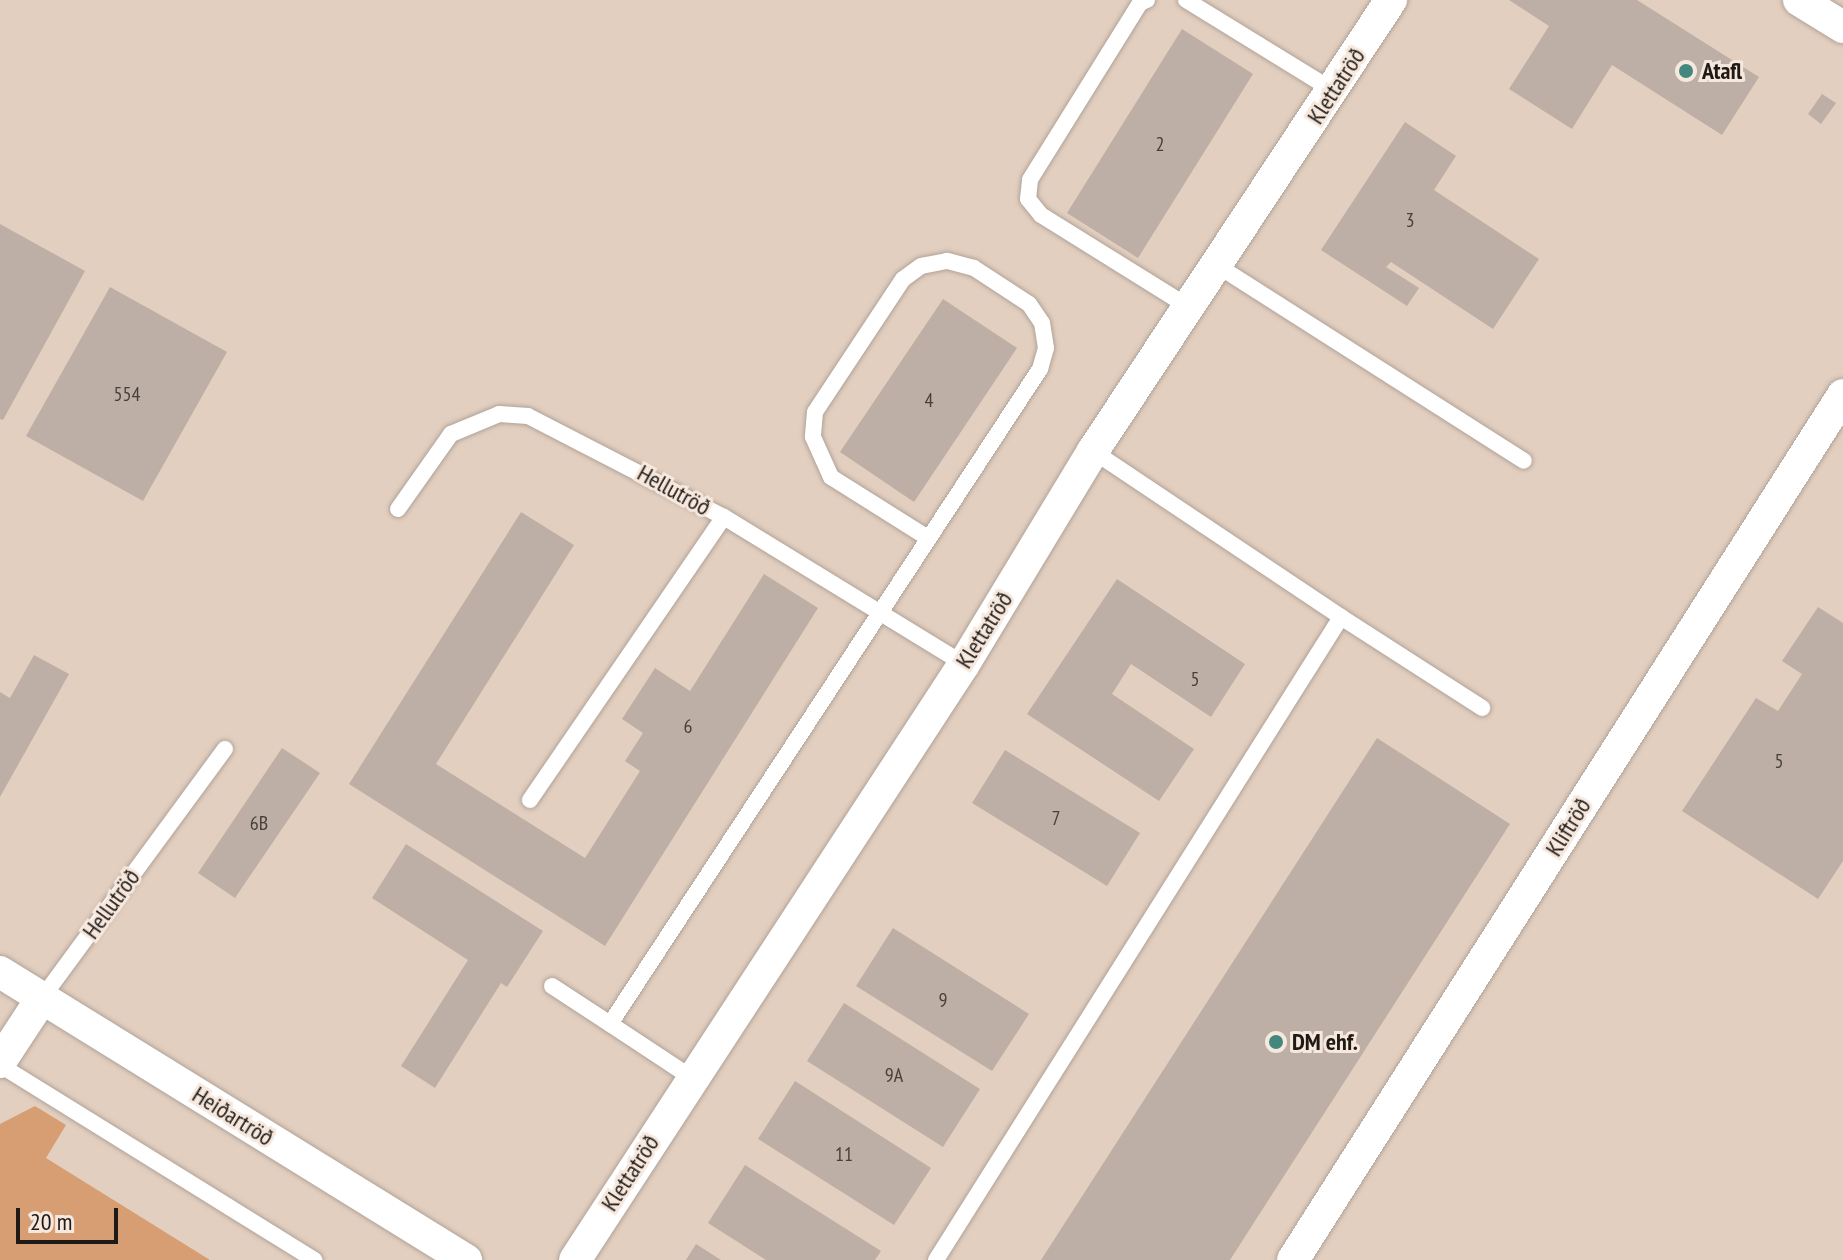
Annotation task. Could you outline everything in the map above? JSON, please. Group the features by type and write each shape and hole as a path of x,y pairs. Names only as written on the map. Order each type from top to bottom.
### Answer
{"street":[{"name":"Klettatröð","path":"575,1260 964,664 1093,451 1215,264 1334,91 1391,0"},
{"path":"1799,0 1843,27"},
{"name":"Kliftröð","path":"1293,1260 1843,395"},
{"name":"Heiðartröð","path":"0,972 466,1260"},
{"name":"Hellutröð","path":"0,1063 42,998"}],"lane":[{"path":"1147,0 1140,3 1030,180 1028,199 1041,215 1187,306"},
{"path":"1186,0 1334,91"},
{"path":"610,1024 1040,369 1046,348 1042,323 1029,304 974,268 947,261 921,266 903,279 815,412 813,437 831,477 928,538"},
{"path":"1215,264 1524,461"},
{"name":"Hellutröð","path":"398,509 451,434 499,414 555,426 724,517 964,664"},
{"path":"1093,451 1482,708"},
{"path":"530,800 724,517"},
{"path":"936,1260 1341,617"},
{"name":"Hellutröð","path":"42,998 225,749"},
{"path":"552,986 692,1078"},
{"path":"0,1063 314,1260"}],"shaded area":[{"path":"0,0 1843,0 1843,1260 0,1260"},
{"path":"35,1106 66,1125 46,1158 210,1260 0,1260 0,1124"}],"building":[{"name":"Atafl","path":"1509,0 1637,0 1759,77 1722,135 1612,65 1572,129 1509,89 1549,26"},
{"path":"1182,29 1253,74 1138,258 1067,213"},
{"path":"1822,94 1836,103 1821,124 1808,114"},
{"path":"1405,122 1456,156 1434,190 1539,259 1493,329 1391,262 1386,267 1419,288 1407,306 1321,250"},
{"path":"0,224 85,271 3,420 0,419"},
{"path":"110,287 227,352 143,501 26,436"},
{"path":"943,299 1017,348 914,502 840,452"},
{"path":"521,512 574,545 436,764 585,858 640,771 625,761 643,733 622,719 655,668 690,691 764,574 818,608 605,946 349,784"},
{"path":"1117,579 1245,664 1211,717 1131,664 1112,694 1194,749 1159,801 1027,714"},
{"path":"1818,607 1843,623 1843,861 1818,899 1682,811 1756,698 1778,711 1802,674 1782,661"},
{"path":"34,655 69,674 0,797 0,692 10,698"},
{"name":"DM ehf.","path":"1377,738 1510,824 1230,1260 1041,1260"},
{"path":"282,748 320,773 235,898 198,873"},
{"path":"1005,750 1140,833 1107,886 972,803"},
{"path":"406,844 543,931 507,987 501,983 435,1088 401,1066 468,960 372,898"},
{"path":"893,928 1029,1014 992,1071 856,986"},
{"path":"844,1003 980,1089 943,1147 807,1061"},
{"path":"795,1081 931,1168 894,1225 758,1139"},
{"path":"745,1165 881,1251 875,1260 766,1260 708,1223"},
{"path":"696,1244 721,1260 686,1260"}],"place":[{"name":"Atafl","path":"1686,71"},
{"name":"DM ehf.","path":"1276,1042"}]}
